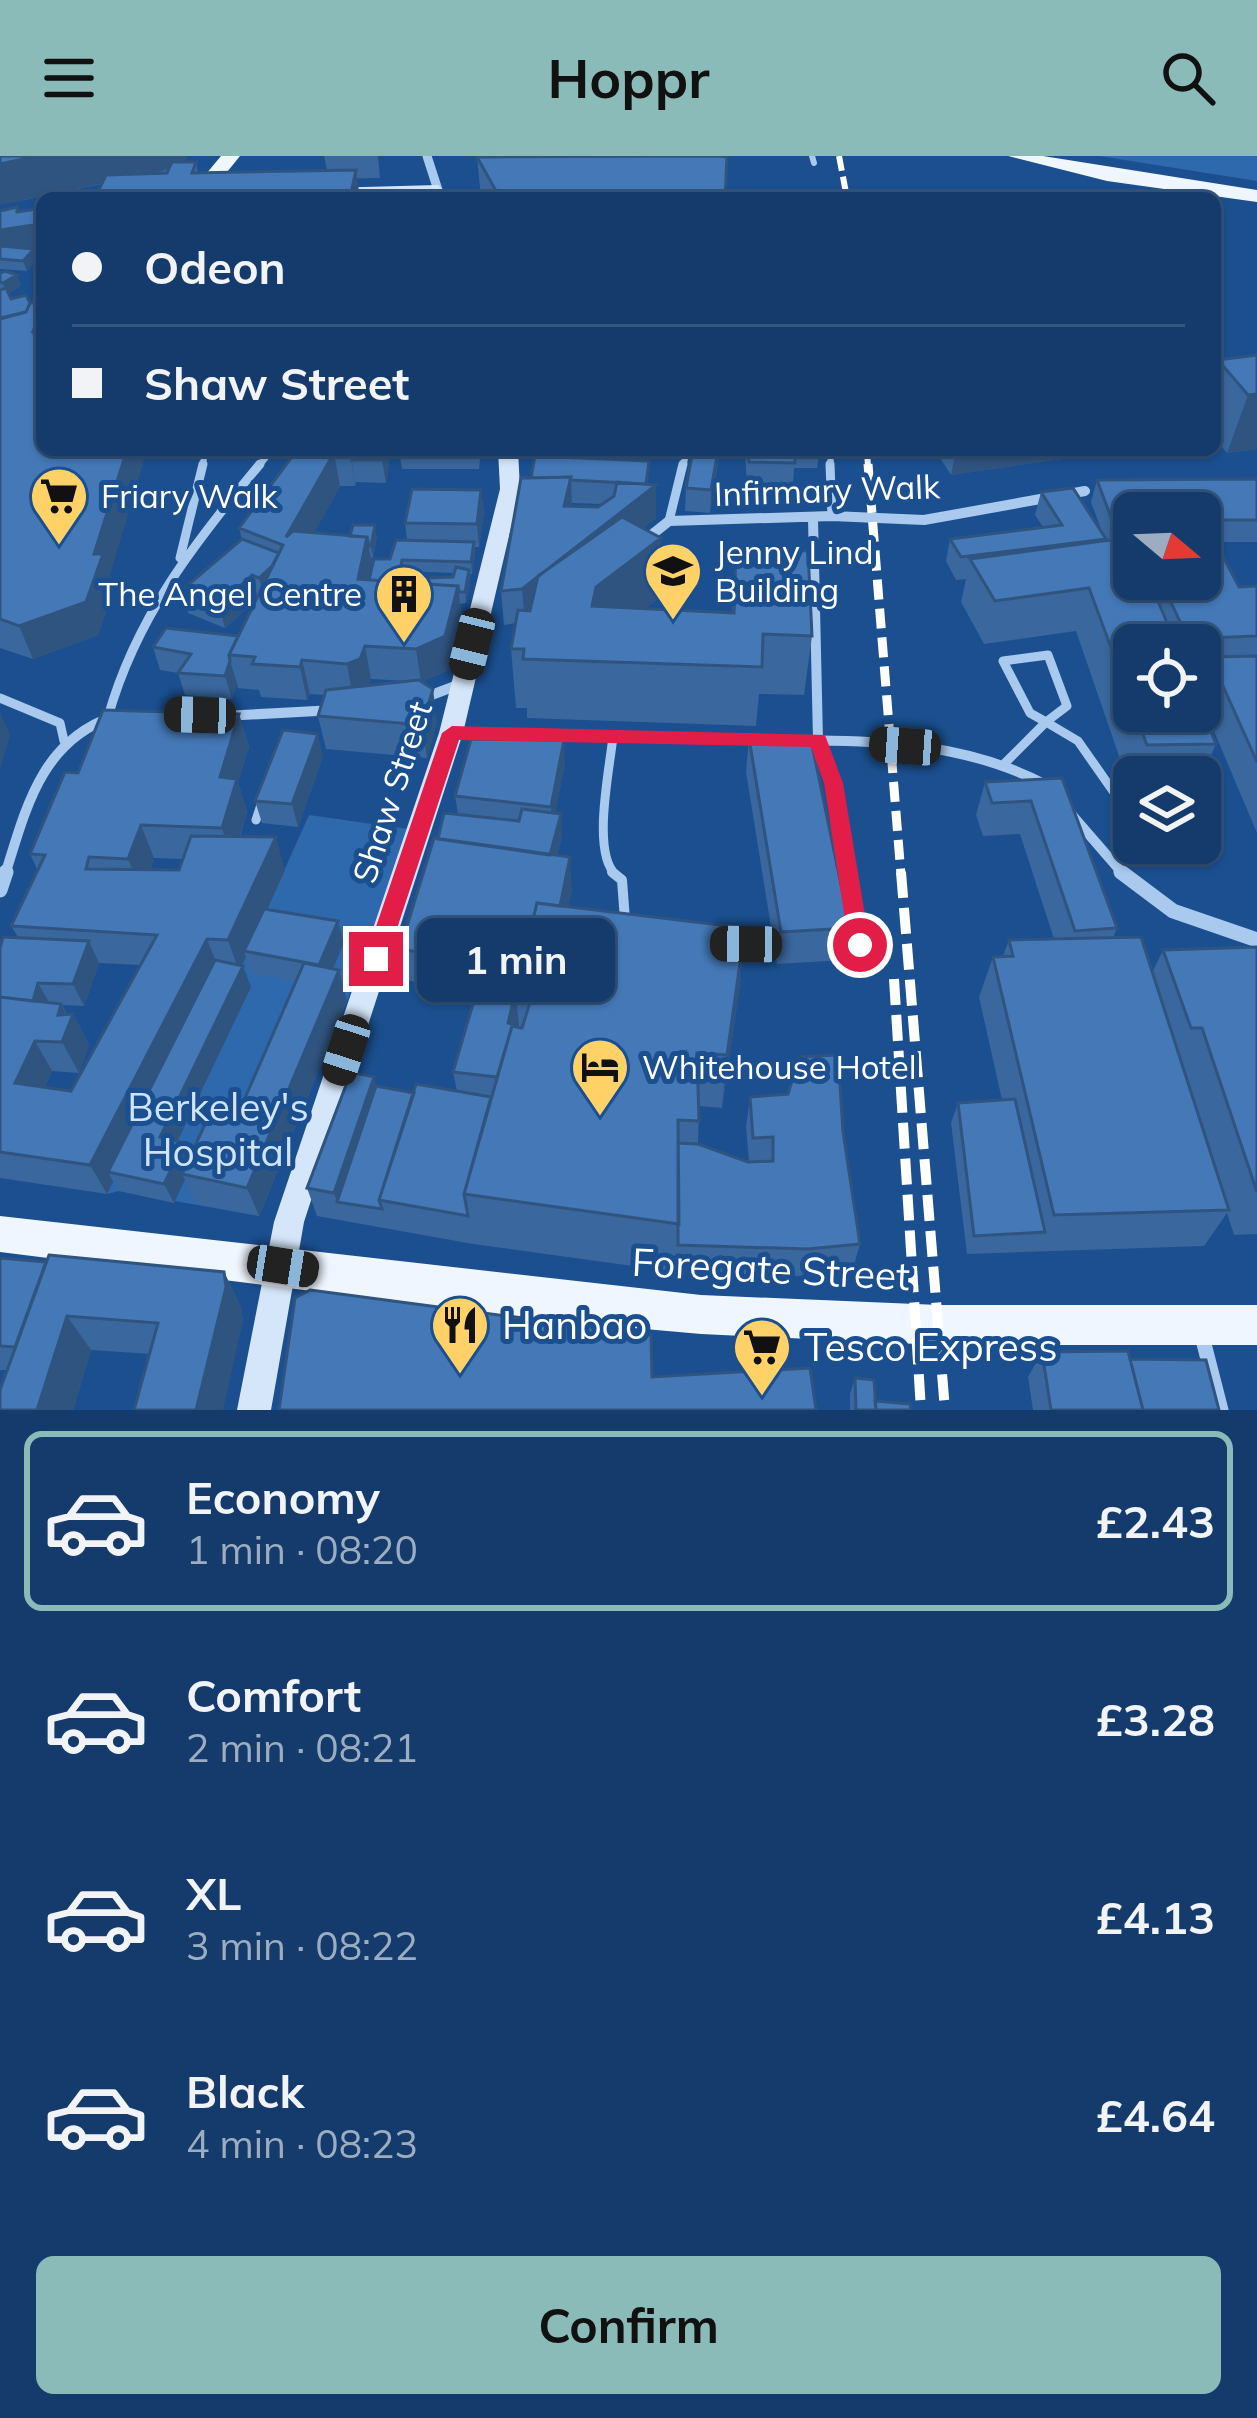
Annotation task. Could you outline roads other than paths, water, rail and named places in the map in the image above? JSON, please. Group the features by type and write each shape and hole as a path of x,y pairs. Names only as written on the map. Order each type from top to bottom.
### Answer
{"main road":[{"path":"212,178 231,156"},
{"path":"1018,156 1107,176 1257,196"},
{"path":"141,192 212,178 235,184"},
{"name":"Shaw Street","path":"254,1410 289,1222 452,733 510,490 508,456"},
{"name":"Foregate Street","path":"0,1234 437,1288 767,1320 1257,1325"}],"street":[{"path":"427,156 440,192"},
{"name":"Infirmary Walk","path":"626,555 670,521 924,520 1106,491"},
{"path":"813,519 818,740"},
{"path":"408,701 463,683"},
{"path":"0,698 60,723 64,741"},
{"path":"216,716 354,709"},
{"path":"0,890 38,782 64,741 82,725 130,715"},
{"path":"452,733 818,740 949,748 1005,764 1052,789 1131,886 1190,921 1257,940"},
{"path":"1199,1325 1221,1410"}],"lane":[{"path":"178,563 205,456"},
{"path":"108,716 117,677 135,634 178,563 267,456"},
{"path":"670,521 686,456"},
{"path":"830,456 832,517"},
{"path":"1005,764 1045,722 1067,706 1048,656 1003,661 1030,713 1045,722 1078,741 1113,791"},
{"path":"285,734 292,712"},
{"path":"613,736 602,843 608,868 622,880 626,928"},
{"path":"818,740 834,783 860,945"},
{"path":"256,820 263,799"}],"railway":[{"path":"839,156 846,192"},
{"path":"867,456 868,467"},
{"path":"868,464 901,875"},
{"path":"901,872 945,1410"},
{"path":"894,979 921,1410"}],"place":[{"name":"Friary Walk","path":"59,547"},
{"name":"Jenny Lind Building","path":"673,622"},
{"name":"The Angel Centre","path":"404,645"},
{"name":"Whitehouse Hotel","path":"600,1118"},
{"name":"Hanbao","path":"460,1376"},
{"name":"Tesco Express","path":"762,1398"}],"park label":[{"name":"Berkeley's Hospital","path":"218,1130"}]}
